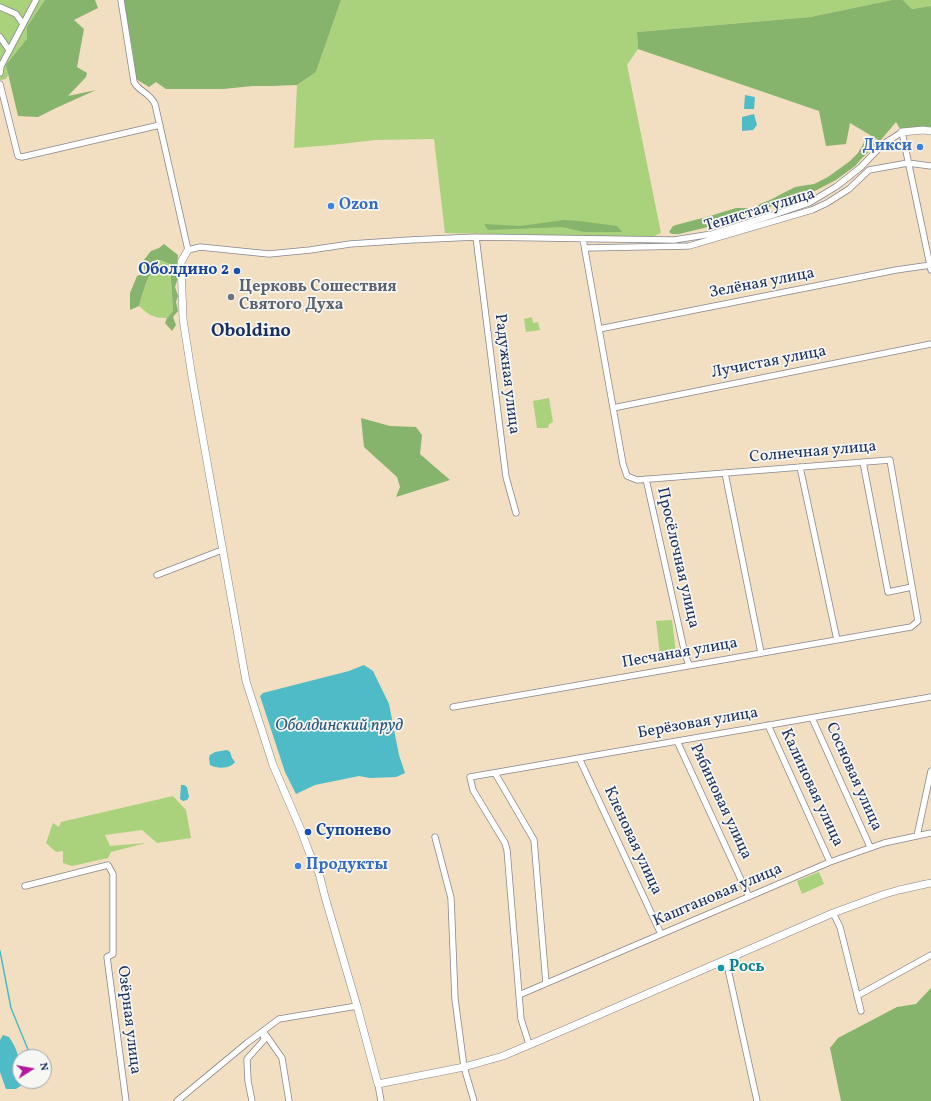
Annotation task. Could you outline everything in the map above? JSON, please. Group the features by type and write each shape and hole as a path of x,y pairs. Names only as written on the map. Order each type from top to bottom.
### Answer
{"street":[{"path":"0,73 1,66 36,0"},
{"path":"121,0 134,82 135,85 153,99 155,104 188,250 181,262 183,319 246,681 273,765 319,873 357,1006 378,1084 381,1101"},
{"path":"0,7 16,14 23,24"},
{"path":"0,37 9,50"},
{"path":"0,84 18,156 22,157 160,125"},
{"path":"188,250 200,247 270,254 350,244 410,240 476,238 674,240 712,234 809,203 837,186 861,167 882,145 902,132 931,130"},
{"path":"902,132 931,267"},
{"name":"Тенистая улица","path":"585,248 689,246 812,210 827,203 849,189 869,170 908,163 931,166"},
{"name":"Радужная улица","path":"476,238 506,477 516,513"},
{"path":"583,239 613,408"},
{"name":"Зелёная улица","path":"599,330 888,272 931,267"},
{"name":"Лучистая улица","path":"613,408 931,344"},
{"name":"Солнечная улица","path":"613,408 622,464 627,476 637,480 890,460 918,621 911,627"},
{"path":"863,462 888,592 912,588"},
{"path":"800,467 837,640"},
{"path":"725,473 761,652"},
{"name":"Просёлочная улица","path":"646,479 685,654 689,665"},
{"path":"157,575 222,550"},
{"name":"Песчаная улица","path":"454,707 636,676 761,652 911,627"},
{"name":"Берёзовая улица","path":"519,995 506,846 473,790 470,777 931,697"},
{"name":"Сосновая улица","path":"812,718 870,847"},
{"name":"Калиновая улица","path":"768,725 830,862"},
{"name":"Рябиновая улица","path":"677,741 749,897"},
{"name":"Кленовая улица","path":"579,758 660,934"},
{"path":"917,836 931,771"},
{"path":"495,773 534,840 546,983"},
{"name":"Каштановая улица","path":"519,995 830,862 870,847 931,833"},
{"path":"435,837 451,898 455,999 464,1067 474,1101"},
{"name":"Озёрная улица","path":"26,886 108,865 113,874 113,954 107,957 126,1101"},
{"path":"378,1084 464,1067 503,1056 833,913 885,894 931,883"},
{"path":"833,913 840,927 861,1011"},
{"path":"857,996 931,955"},
{"path":"726,960 757,1101"},
{"path":"519,995 522,1022 529,1044"},
{"path":"177,1101 247,1043 279,1019 357,1006"},
{"path":"252,1101 248,1081 247,1059 264,1040 263,1031"},
{"path":"263,1031 282,1058 289,1101"}],"green space":[{"path":"0,0 48,0 6,79 0,80"},
{"path":"45,0 95,0 98,8 74,20 84,29 77,67 87,73 86,77 68,96 96,90 38,117 18,116 6,65 27,39 27,27"},
{"path":"124,0 341,0 316,72 297,85 253,86 223,89 166,89 156,82 149,87 136,79"},
{"path":"341,0 892,0 810,17 637,32 638,49 627,65 661,233 652,237 445,233 434,139 375,140 294,148 297,85 316,72"},
{"path":"892,0 903,0 912,9 931,6 931,131 902,132 896,122 880,141 850,123 846,144 826,146 819,111 638,49 637,32 810,17"},
{"path":"903,0 931,0 931,6 912,9"},
{"path":"866,139 876,141 876,145 855,166 836,180 805,196 784,201 756,211 757,206 760,204 795,187 814,184 828,177 850,161 858,153"},
{"path":"736,208 748,208 748,215 737,220 679,234 672,234 669,232 673,226"},
{"path":"564,220 617,226 622,232 584,232 562,227 488,230 484,224 520,226"},
{"path":"164,244 178,255 177,268 179,274 175,287 178,296 176,302 178,311 173,317 176,325 172,331 165,323 173,311 170,264 160,260 149,276 139,306 130,310 130,293 137,276 145,273 143,261 151,251"},
{"path":"160,260 170,264 173,311 167,318 152,315 139,306 152,269"},
{"path":"532,317 533,323 538,322 540,330 526,332 524,319"},
{"path":"549,398 553,422 549,424 548,428 537,428 533,401"},
{"path":"361,418 390,426 416,427 422,435 420,454 450,480 396,497 400,487 397,477 364,447"},
{"path":"672,620 676,653 660,655 656,621"},
{"path":"173,796 186,810 191,838 157,843 142,830 105,835 110,846 146,843 111,852 108,858 72,866 63,863 63,851 56,852 46,843 53,823 59,827 61,822"},
{"path":"819,872 824,884 802,894 797,881"},
{"path":"931,988 931,1101 841,1101 830,1048 838,1038 897,1007 916,1004"}],"water":[{"path":"745,95 755,97 754,109 744,109"},
{"path":"754,114 757,125 753,130 742,131 742,117"},
{"name":"Оболдинский пруд","path":"364,665 373,671 389,704 399,755 405,773 396,777 370,778 359,776 315,785 296,794 285,772 260,696 263,693 349,671"},
{"path":"227,750 230,752 235,762 233,764 224,768 210,765 210,755 215,752"},
{"path":"181,785 187,787 189,797 187,800 183,801 180,799"},
{"path":"3,1035 9,1037 15,1049 12,1049 12,1089 6,1089 0,1072 0,1040"}],"waterway":[{"path":"0,951 11,1008 28,1049"}],"place":[{"name":"Дикси","path":"920,147"},
{"name":"Ozon","path":"331,206"},
{"name":"Оболдино 2","path":"237,271"},
{"name":"Церковь Сошествия Святого Духа","path":"231,297"},
{"name":"Супонево","path":"308,832"},
{"name":"Продукты","path":"298,866"},
{"name":"Рось","path":"721,968"}],"district":[{"name":"Oboldino","path":"251,333"}]}
